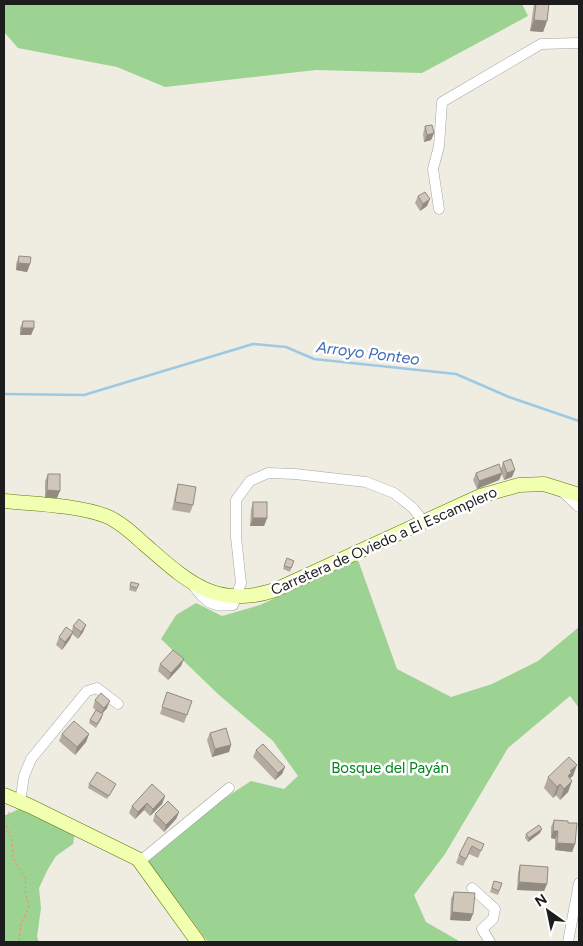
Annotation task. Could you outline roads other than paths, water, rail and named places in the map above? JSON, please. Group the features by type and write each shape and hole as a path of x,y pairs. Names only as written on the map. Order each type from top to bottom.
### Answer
{"street":[{"path":"440,209 433,169 439,146 442,102 540,44 579,43"},
{"path":"235,597 241,583 236,537 236,500 250,481 268,473 366,482 394,493 414,508 423,521"},
{"name":"Carretera de Oviedo a El Escamplero","path":"4,501 84,510 107,516 131,532 188,580 207,591 235,597 257,596 275,590 480,496 519,485 544,484 579,495"},
{"path":"558,487 579,507"},
{"path":"20,802 24,776 31,759 87,691 97,688 118,704"},
{"path":"139,862 229,788"},
{"path":"4,795 138,859 198,942"},
{"path":"568,942 579,883"},
{"path":"472,888 495,908 492,918 482,929 490,942"}],"waterway":[{"name":"Arroyo Ponteo","path":"4,394 84,395 253,344 286,347 314,359 456,374 509,397 579,421"}],"park label":[{"name":"Bosque del Payán","path":"390,768"}]}
